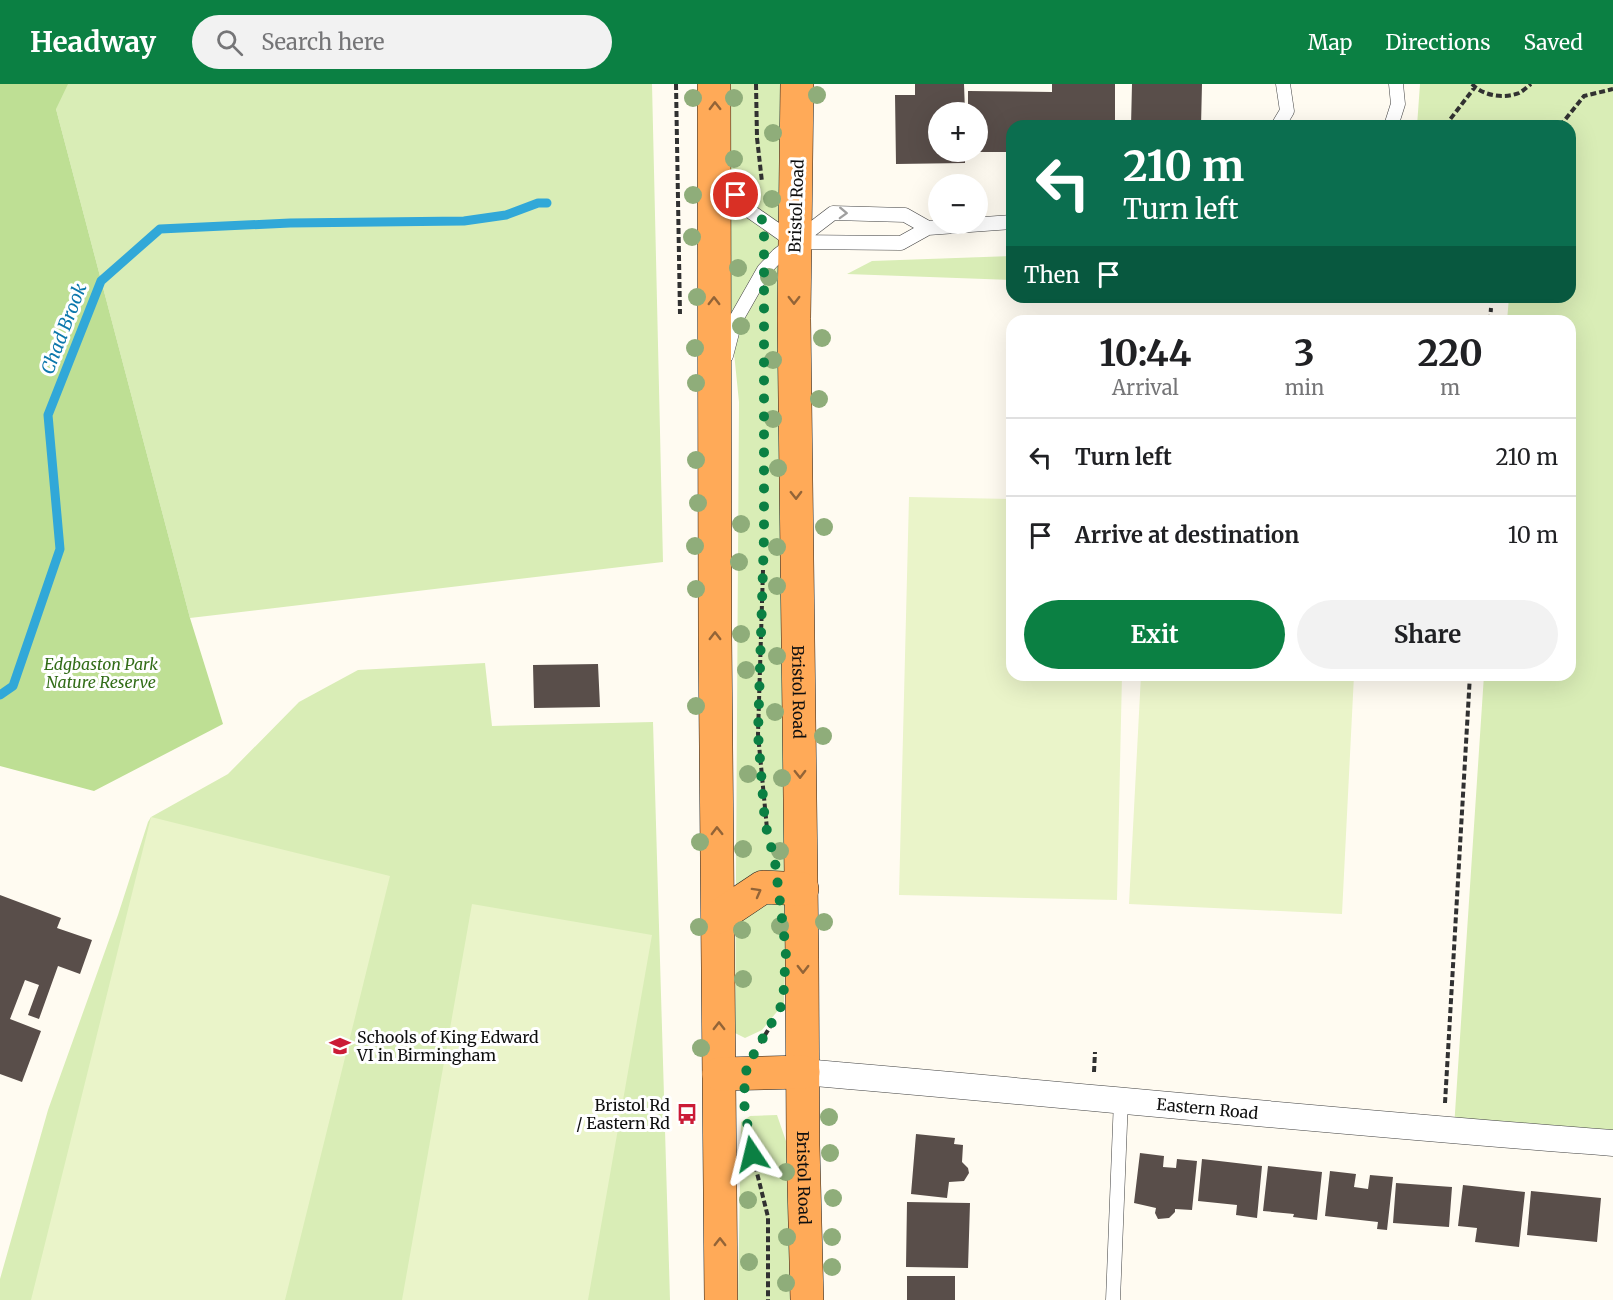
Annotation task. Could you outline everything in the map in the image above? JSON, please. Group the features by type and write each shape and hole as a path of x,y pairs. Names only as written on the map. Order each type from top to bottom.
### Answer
{"highway":[{"path":"714,84 718,917 732,1074 721,1300"},
{"name":"Bristol Road","path":"797,84 798,138 794,242 807,1300"},
{"path":"718,917 763,887 802,889"},
{"path":"732,1074 803,1072"}],"street":[{"name":"Eastern Road","path":"803,1072 1444,1130 1613,1143"}],"lane":[{"path":"1282,120 1287,111 1283,84"},
{"path":"1393,120 1398,104 1396,84"},
{"path":"715,167 747,209 794,242 901,243 928,228"},
{"path":"715,402 735,321 764,270 778,255 833,213 905,215 928,228"},
{"path":"988,224 1006,222"},
{"path":"1113,1300 1121,1099"}],"path":[{"path":"676,84 678,243"},
{"path":"756,84 757,138 765,208 764,221"},
{"path":"1449,120 1474,86 1497,96 1519,93 1531,84"},
{"path":"1565,120 1584,96 1613,89"},
{"path":"1490,315 1491,308"},
{"path":"763,559 758,734 765,823 768,831"},
{"path":"1444,1130 1470,681"},
{"path":"732,1074 751,1059 774,1021"},
{"path":"752,1154 768,1217 768,1300"}],"green space":[{"name":"Edgbaston Park Nature Reserve","path":"0,84 68,84 56,109 190,618 223,724 94,791 0,766"},
{"path":"5,84 652,84 663,562 190,618 56,109"},
{"path":"726,84 780,84 788,847 784,1003 762,1030 745,1038 735,1033 739,402 731,323"},
{"path":"1420,84 1613,84 1613,1134 1454,1128 1484,681 1576,681 1576,315 1508,315 1508,303 1576,303 1576,120 1417,120"},
{"path":"1006,256 1006,280 847,274 872,261"},
{"path":"909,497 1006,499 1006,681 1122,681 1117,900 899,895"},
{"name":"Schools of King Edward VI in Birmingham","path":"485,663 492,726 653,722 670,1300 0,1300 0,1279 48,1110 151,817 228,774 299,702 358,670"},
{"path":"1141,681 1354,681 1342,914 1129,904"},
{"path":"151,817 390,876 285,1300 31,1300"},
{"path":"472,904 652,935 588,1300 402,1300"},
{"path":"777,1115 788,1147 791,1300 738,1300 741,1122 750,1116"}],"building":[{"path":"915,84 964,84 965,102 928,102 928,162 965,163 896,164 895,95 915,95"},
{"path":"1052,84 1115,84 1115,120 1006,120 1006,152 988,152 988,102 968,102 968,91 1052,92"},
{"path":"1132,84 1202,84 1201,120 1131,120"},
{"path":"598,664 600,707 534,708 533,665"},
{"path":"0,895 61,918 57,928 92,940 80,974 58,966 39,1019 28,1015 39,985 25,980 10,1019 41,1031 22,1082 0,1074"},
{"path":"916,1134 955,1138 954,1144 963,1145 962,1162 968,1168 969,1173 964,1181 949,1182 947,1198 911,1194"},
{"path":"1140,1153 1164,1156 1163,1167 1176,1168 1177,1159 1197,1161 1192,1210 1175,1209 1169,1218 1158,1219 1155,1213 1156,1208 1134,1203"},
{"path":"1202,1159 1262,1166 1257,1218 1236,1215 1237,1205 1198,1201"},
{"path":"1268,1166 1322,1172 1317,1220 1293,1217 1294,1214 1263,1211"},
{"path":"1330,1171 1356,1174 1354,1187 1368,1189 1370,1175 1393,1177 1387,1230 1377,1229 1378,1222 1325,1216"},
{"path":"1396,1183 1452,1187 1449,1227 1393,1223"},
{"path":"1463,1185 1525,1192 1519,1247 1475,1242 1477,1228 1458,1226"},
{"path":"1531,1191 1601,1198 1597,1242 1527,1235"},
{"path":"907,1202 970,1203 968,1268 906,1267"},
{"path":"907,1276 955,1276 955,1300 907,1300"}],"waterway":[{"name":"Chad Brook","path":"0,695 13,686 60,549 48,415 101,281 160,229 290,223 464,221 506,215 538,203 547,203"}],"place":[{"name":"Schools of King Edward VI in Birmingham","path":"340,1046"},
{"name":"Bristol Rd / Eastern Rd","path":"687,1114"}],"route":[{"path":"736,195 747,209 764,221 764,536 758,734 765,823 775,862 786,951 783,1003 745,1074 744,1103 752,1154"}]}
